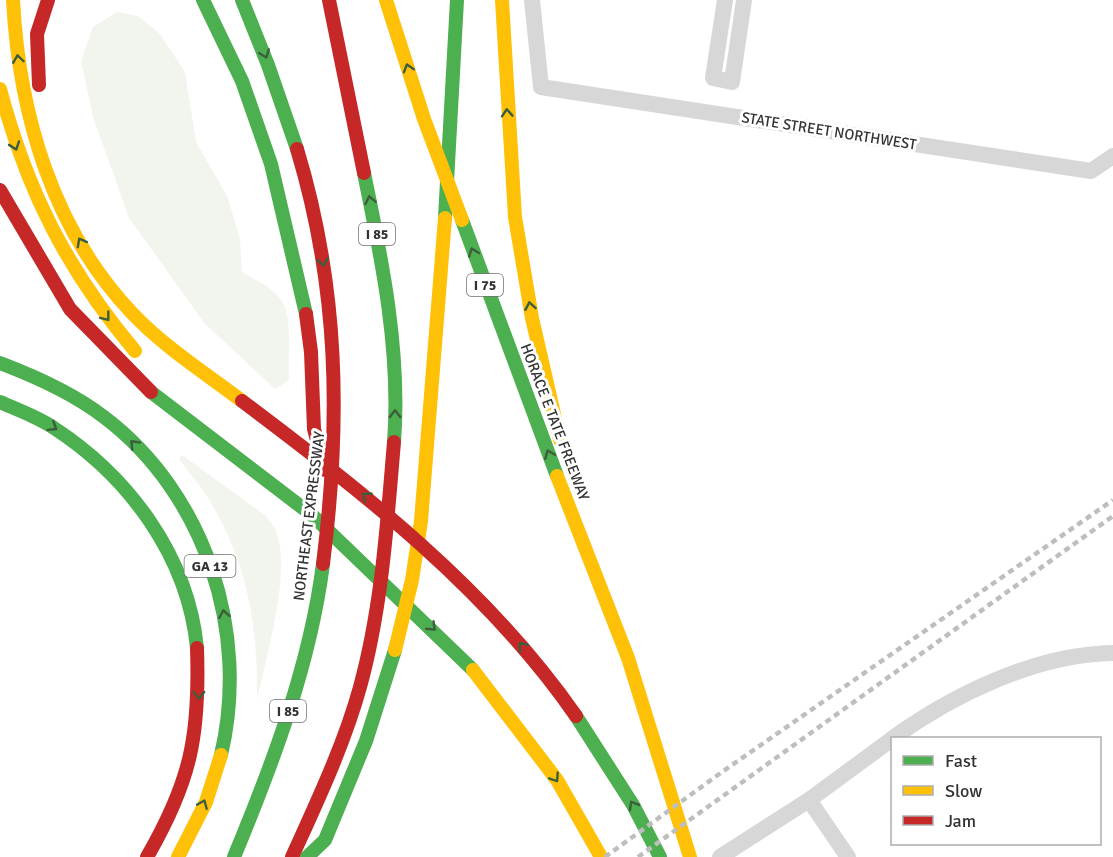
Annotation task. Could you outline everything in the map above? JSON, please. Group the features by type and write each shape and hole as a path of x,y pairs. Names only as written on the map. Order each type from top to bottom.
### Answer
{"highway":[{"path":"13,0 19,66 29,117 47,172 82,245 129,310 165,342 240,401 366,496 463,583 503,623 554,684 598,746 648,831 660,857"},
{"path":"41,97 36,48 40,20 48,0"},
{"path":"203,0 242,81 271,164 284,211 305,306 316,439 330,490"},
{"name":"NORTHEAST EXPRESSWAY","path":"234,857 270,770 311,631 323,559 335,453 336,386 329,301 316,223 277,87 242,0"},
{"name":"I 85","path":"292,857 318,801 360,687 377,607 392,497 395,379 386,296 378,238 329,0"},
{"name":"HORACE E TATE FREEWAY","path":"386,0 428,130 631,669 690,857"},
{"path":"447,0 453,86"},
{"path":"307,857 325,840 338,814 366,741 401,630 421,521 443,254 457,0"},
{"path":"501,0 511,166 522,262 548,394 594,567"},
{"path":"0,89 10,134 50,232 75,275 106,318 146,362"},
{"path":"0,190 32,249 70,309 124,367 156,397 312,515"},
{"path":"86,224 117,276 152,320 240,401"},
{"path":"5,228 32,249"},
{"name":"GA 13","path":"0,363 28,373 73,396 119,429 156,466 183,504 204,548 221,597 227,629 230,692 224,743 209,791 178,857"},
{"path":"180,396 312,515 467,663 557,780 601,857"},
{"name":"GA 13","path":"0,402 59,431 109,470 157,528 177,566 188,599 199,649 199,712 191,759 177,799 147,857"}],"street":[{"name":"STATE STREET NORTHWEST","path":"532,0 541,87 1091,171 1113,156"},
{"path":"725,0 713,78 732,82 744,0"},
{"path":"896,737 957,700 994,682 1065,658 1113,653"},
{"path":"720,857 809,800 891,740"},
{"path":"809,800 848,857"}],"shaded area":[{"path":"117,12 138,16 160,34 185,72 196,142 227,196 240,238 242,272 273,291 285,308 289,327 289,380 275,389 205,324 129,218 93,117 81,61 93,27"},
{"path":"182,455 266,516 276,531 281,568 279,591 257,700 253,625 236,554 214,508 179,459"}],"railway":[{"path":"605,857 722,772 1113,500"},
{"path":"638,857 1113,516"}],"traffic: fast":[{"path":"203,0 242,81 271,164 306,314"},
{"path":"242,0 268,65 297,149"},
{"path":"445,218 457,0"},
{"path":"364,173 383,273 392,341 395,375 394,442"},
{"path":"462,220 557,476"},
{"path":"0,363 54,386 80,400 104,417 140,449 169,485 193,526 212,569 224,615 229,662 228,709 221,755"},
{"path":"151,392 312,515 473,670"},
{"path":"0,402 54,428 107,470 130,495 168,551 191,614 197,648"},
{"path":"234,857 263,786 288,713 309,639 323,564"},
{"path":"307,857 325,840 366,741 395,650"},
{"path":"576,716 633,805 660,857"}],"traffic: slow":[{"path":"13,0 23,85 32,127 61,207 80,245 104,280 144,325 242,401"},
{"path":"386,0 424,119 462,220"},
{"path":"502,0 515,217 532,318 560,440"},
{"path":"0,89 23,162 52,228 89,290 135,351"},
{"path":"395,650 412,580 421,521 445,218"},
{"path":"557,476 628,658 690,857"},
{"path":"473,670 557,780 601,857"},
{"path":"178,857 206,802 221,755"}],"traffic: jam":[{"path":"39,85 37,34 48,0"},
{"path":"329,0 364,173"},
{"path":"297,149 311,201 321,252 332,355 334,406 332,458 323,564"},
{"path":"0,190 70,309 151,392"},
{"path":"306,314 311,352 314,429 325,470"},
{"path":"242,401 333,471 422,545 504,626 576,716"},
{"path":"292,857 338,752 360,687 379,596 394,442"},
{"path":"147,857 174,805 190,757 197,707 197,648"}]}
